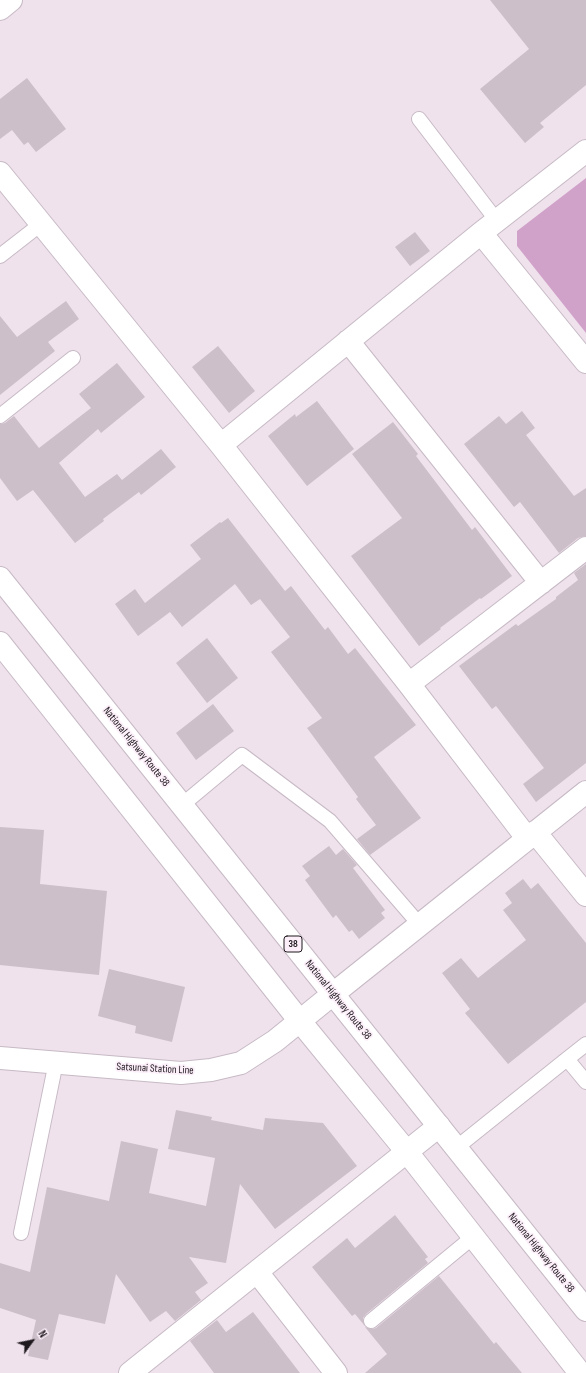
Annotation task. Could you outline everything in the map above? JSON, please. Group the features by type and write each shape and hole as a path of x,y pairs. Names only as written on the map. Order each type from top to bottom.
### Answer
{"main road":[{"path":"0,9 11,0"},
{"path":"221,445 489,227 586,151"},
{"path":"0,174 221,445 409,684 531,835 586,895"},
{"path":"489,227 586,362"},
{"path":"348,341 541,583"},
{"path":"409,684 586,548"},
{"name":"National Highway Route 38","path":"0,578 586,1310"},
{"path":"0,643 299,1020 407,1152 580,1373"},
{"name":"Satsunai Station Line","path":"0,1058 181,1073 211,1070 241,1063 275,1041 299,1020 586,792"},
{"path":"130,1373 439,1126"},
{"path":"257,1272 336,1373"}],"lane":[{"path":"419,119 489,227"},
{"path":"0,256 41,224"},
{"path":"0,416 73,358"},
{"path":"182,805 242,755 330,821 419,924"},
{"path":"456,1148 586,1044"},
{"path":"568,1059 586,1082"},
{"path":"21,1233 56,1062"},
{"path":"371,1320 473,1237"}],"shaded area":[{"path":"586,178 586,333 517,246 517,231"}],"building":[{"path":"490,0 586,0 586,85 540,123 544,127 525,143 480,89 529,49"},
{"path":"27,78 66,129 36,152 28,142 24,145 12,130 0,139 0,99"},
{"path":"415,232 430,251 410,266 395,247"},
{"path":"66,301 79,319 48,342 55,351 0,395 0,316 17,337"},
{"path":"218,346 255,391 229,413 192,367"},
{"path":"117,363 145,397 101,433 98,429 59,463 85,497 117,474 122,480 161,449 176,467 141,495 139,492 103,519 104,521 75,543 33,490 17,501 0,478 0,424 5,423 14,416 39,448 91,408 79,394"},
{"path":"317,401 354,449 307,486 268,436 295,414 296,417"},
{"path":"522,411 535,428 526,435 574,496 586,488 586,536 578,538 559,553 520,502 514,507 464,444 499,416 506,424"},
{"path":"393,422 418,454 416,456 472,530 475,527 512,576 440,628 441,629 419,646 351,556 402,518 352,454"},
{"path":"228,518 285,591 291,586 325,630 328,627 348,654 355,648 416,725 374,757 421,818 370,855 357,839 376,825 356,799 358,797 307,728 322,718 271,652 290,637 260,599 251,605 235,584 182,627 170,612 138,636 115,604 135,589 145,603 201,559 190,545 220,522 221,523"},
{"path":"586,564 586,763 536,802 523,784 544,768 496,706 492,709 459,666 516,624 518,626 556,599 556,597 578,580 574,573"},
{"path":"207,638 238,678 207,703 176,663"},
{"path":"213,704 234,731 196,760 176,733"},
{"path":"0,827 44,830 40,884 107,891 99,975 0,965"},
{"path":"329,846 336,855 343,849 357,865 353,868 385,910 381,913 385,918 359,939 352,930 349,932 336,915 333,918 305,880 310,876 302,866"},
{"path":"523,879 531,889 538,883 586,943 586,1002 508,1064 465,1013 470,1009 442,973 461,958 478,978 526,940 503,910 512,903 505,893"},
{"path":"109,969 185,987 172,1042 135,1033 136,1026 98,1016"},
{"path":"176,1110 212,1117 211,1120 263,1130 265,1118 323,1123 357,1166 275,1229 240,1184 226,1263 189,1257 208,1283 195,1292 201,1300 175,1321 166,1311 150,1322 116,1274 105,1324 59,1314 48,1360 28,1356 36,1320 0,1308 0,1263 30,1272 47,1187 109,1201 121,1141 158,1149 149,1193 206,1206 215,1158 168,1149"},
{"path":"395,1215 428,1257 425,1259 428,1263 366,1314 363,1318 364,1325 355,1314 352,1316 312,1267 347,1238 355,1248"},
{"path":"439,1276 494,1344 496,1342 522,1373 365,1373 387,1354 365,1327 372,1329 376,1328"},
{"path":"253,1312 300,1373 214,1373 190,1341 217,1320 226,1332"}]}
